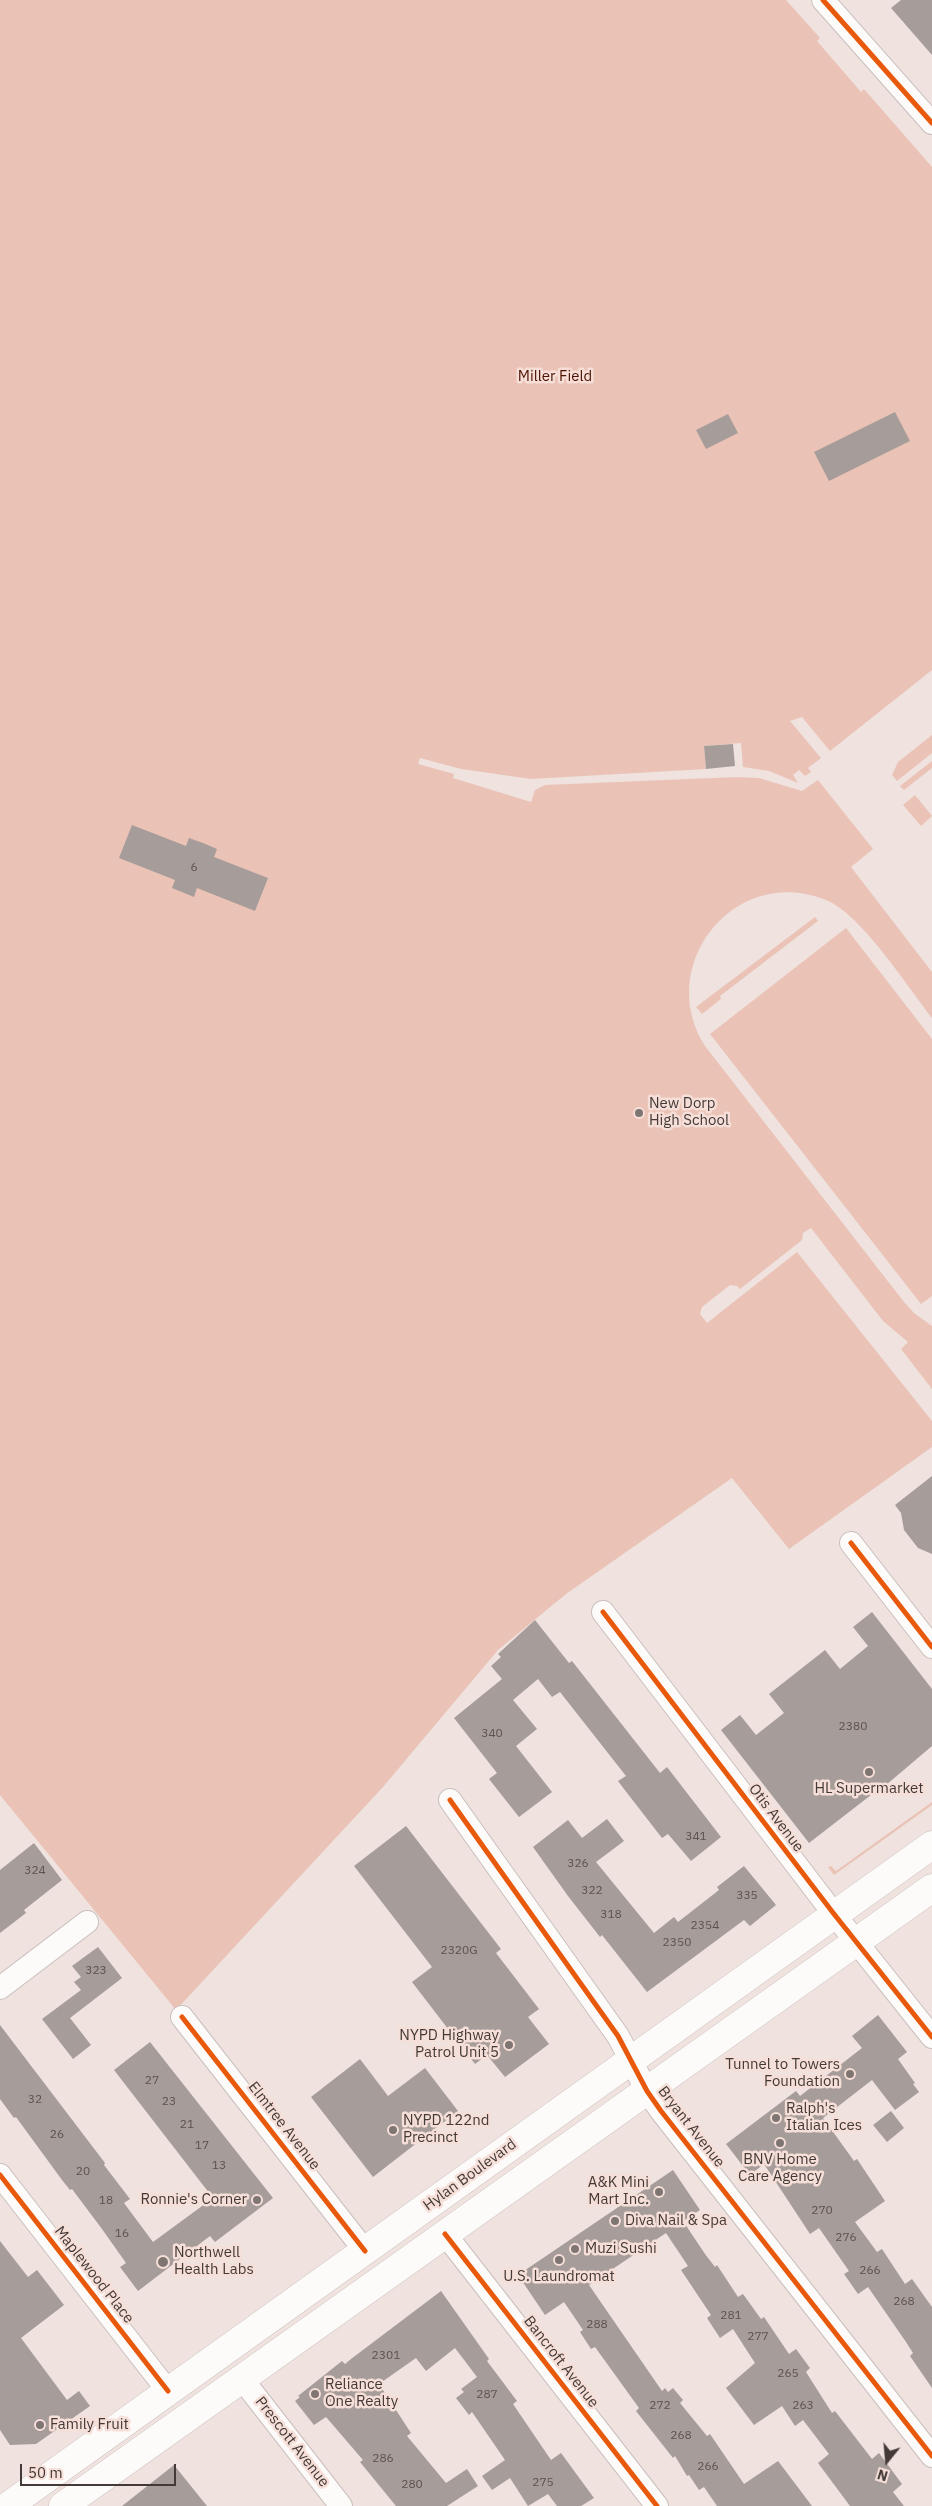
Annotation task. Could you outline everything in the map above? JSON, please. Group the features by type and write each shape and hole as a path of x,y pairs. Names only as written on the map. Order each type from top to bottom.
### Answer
{"main road":[{"name":"Hylan Boulevard","path":"8,2506 932,1845"},
{"path":"63,2506 932,1888"},
{"path":"509,2148 530,2173"}],"street":[{"path":"823,0 932,123"},
{"path":"851,1543 932,1647"},
{"name":"Otis Avenue","path":"603,1612 856,1943 932,2037"},
{"name":"Bryant Avenue","path":"450,1800 618,2036 647,2091 932,2456"},
{"path":"0,1988 87,1922"},
{"name":"Elmtree Avenue","path":"182,2017 365,2251"},
{"name":"Maplewood Place","path":"0,2175 168,2391"},
{"name":"Bancroft Avenue","path":"445,2234 657,2506"},
{"name":"Prescott Avenue","path":"242,2379 341,2506"}],"green space":[{"name":"Miller Field","path":"0,0 786,0 820,38 817,41 861,92 864,89 932,167 932,670 830,751 802,717 790,721 821,758 808,768 811,772 805,776 799,770 793,775 798,783 769,771 743,767 741,743 704,746 706,769 531,779 461,769 420,758 418,764 454,774 453,778 531,802 535,790 545,785 737,777 759,778 802,791 818,780 873,849 851,867 932,972 932,1018 883,952 854,920 840,908 826,900 793,892 762,896 734,909 712,929 697,954 690,984 692,1015 705,1046 904,1302 914,1313 932,1326 932,1389 901,1349 908,1342 883,1321 811,1228 803,1233 802,1240 740,1289 737,1286 730,1285 702,1307 700,1314 707,1323 797,1252 932,1421 932,1447 789,1549 732,1478 566,1594 498,1650 383,1787 176,2010 0,1795"},
{"path":"932,735 932,753 897,781 892,775 898,762"},
{"path":"932,761 932,768 904,790 900,786"},
{"path":"915,795 932,816 921,826 903,805"},
{"path":"815,917 818,921 720,996 721,999 702,1014 696,1007"},
{"path":"846,928 932,1039 932,1296 921,1304 710,1034"},
{"path":"932,1802 932,1805 834,1875 828,1867 831,1866 836,1871"}],"building":[{"path":"901,0 932,0 932,55 891,8"},
{"path":"895,412 910,441 829,481 814,452"},
{"path":"728,414 738,433 706,449 696,430"},
{"path":"733,744 735,766 706,769 704,746"},
{"path":"132,825 186,846 189,838 203,843 217,849 214,857 268,878 255,911 197,888 194,897 172,888 175,880 119,858"},
{"path":"932,1476 932,1554 918,1548 904,1530 901,1513 895,1505"},
{"path":"872,1612 932,1689 932,1746 886,1785 809,1843 721,1730 740,1715 756,1735 784,1713 769,1694 825,1650 840,1669 868,1646 853,1627"},
{"path":"535,1620 569,1663 572,1661 660,1773 667,1767 721,1837 691,1861 668,1834 662,1838 624,1789 618,1781 626,1776 560,1692 552,1697 538,1679 513,1700 537,1729 516,1746 552,1792 519,1817 489,1779 497,1773 454,1718 502,1679 491,1666 501,1657 498,1654"},
{"path":"607,1819 624,1841 596,1862 654,1933 674,1917 678,1922 719,1890 717,1887 744,1866 776,1905 750,1926 744,1920 647,1992 602,1935 600,1937 533,1847 568,1820 582,1838"},
{"path":"406,1826 501,1949 496,1953 539,2009 528,2017 549,2044 505,2077 487,2055 475,2064 412,1982 432,1967 354,1866"},
{"path":"34,1843 62,1880 24,1910 26,1913 0,1933 0,1870"},
{"path":"98,1947 122,1978 70,2018 91,2045 73,2059 42,2019 81,1990 74,1982 81,1977 72,1966"},
{"path":"878,2015 907,2052 898,2059 919,2092 895,2110 872,2080 823,2118 854,2161 857,2159 885,2201 855,2222 877,2252 882,2249 905,2284 912,2279 932,2307 932,2388 910,2356 913,2353 868,2287 858,2294 844,2274 849,2271 819,2228 810,2234 764,2164 750,2175 726,2144 796,2091 800,2096 862,2048 852,2036"},
{"path":"0,2025 105,2163 104,2165 130,2199 124,2203 153,2242 213,2198 114,2070 150,2042 273,2198 215,2242 210,2236 138,2291 120,2267 126,2263 102,2229 0,2099"},
{"path":"360,2059 388,2096 425,2068 458,2111 373,2177 311,2097"},
{"path":"891,2111 904,2128 887,2142 873,2125"},
{"path":"673,2170 700,2210 683,2221 705,2254 715,2267 717,2265 738,2297 743,2294 761,2319 764,2317 789,2354 796,2349 810,2368 806,2372 832,2413 835,2411 872,2459 879,2453 902,2484 893,2492 904,2506 850,2506 818,2463 829,2454 803,2420 795,2426 782,2406 754,2425 726,2388 755,2363 733,2329 720,2338 707,2318 711,2315 681,2270 688,2266 666,2233 589,2285 662,2391 665,2388 668,2392 673,2388 683,2400 680,2403 707,2436 710,2434 744,2484 778,2461 812,2506 717,2506 704,2487 699,2490 689,2475 687,2476 675,2456 673,2458 636,2411 639,2408 595,2347 591,2349 580,2332 583,2330 564,2302 545,2315 518,2275"},
{"path":"0,2241 28,2277 37,2270 64,2305 21,2338 67,2400 79,2391 90,2406 36,2444 10,2445 0,2430"},
{"path":"441,2291 489,2359 487,2361 517,2401 513,2404 551,2460 561,2453 594,2498 581,2506 557,2506 548,2494 528,2506 510,2478 492,2490 482,2476 505,2460 472,2412 469,2415 456,2398 464,2392 461,2389 477,2377 455,2348 426,2371 416,2358 379,2384 411,2433 407,2436 446,2483 467,2469 478,2486 447,2506 396,2506 360,2462 363,2460 326,2417 314,2425 295,2401 300,2397 298,2396 342,2361 345,2364"},
{"path":"174,2465 207,2506 122,2506"}],"cycle path":[{"path":"823,0 932,123"},
{"path":"851,1543 932,1647"},
{"path":"603,1612 834,1914 932,2037"},
{"path":"450,1800 618,2036 647,2091 661,2111 932,2456"},
{"path":"182,2017 365,2251"},
{"path":"0,2175 168,2391"},
{"path":"445,2234 657,2506"}],"place":[{"name":"New Dorp High School","path":"639,1113"},
{"name":"HL Supermarket","path":"869,1772"},
{"name":"NYPD Highway Patrol Unit 5","path":"509,2045"},
{"name":"Tunnel to Towers Foundation","path":"850,2074"},
{"name":"Ralph's Italian Ices","path":"776,2118"},
{"name":"NYPD 122nd Precinct","path":"393,2130"},
{"name":"BNV Home Care Agency","path":"780,2143"},
{"name":"A&K Mini Mart Inc.","path":"659,2192"},
{"name":"Ronnie's Corner","path":"257,2200"},
{"name":"Diva Nail & Spa","path":"615,2221"},
{"name":"Muzi Sushi","path":"575,2249"},
{"name":"U.S. Laundromat","path":"559,2260"},
{"name":"Northwell Health Labs","path":"163,2262"},
{"name":"Reliance One Realty","path":"315,2394"},
{"name":"Family Fruit","path":"40,2425"}]}
